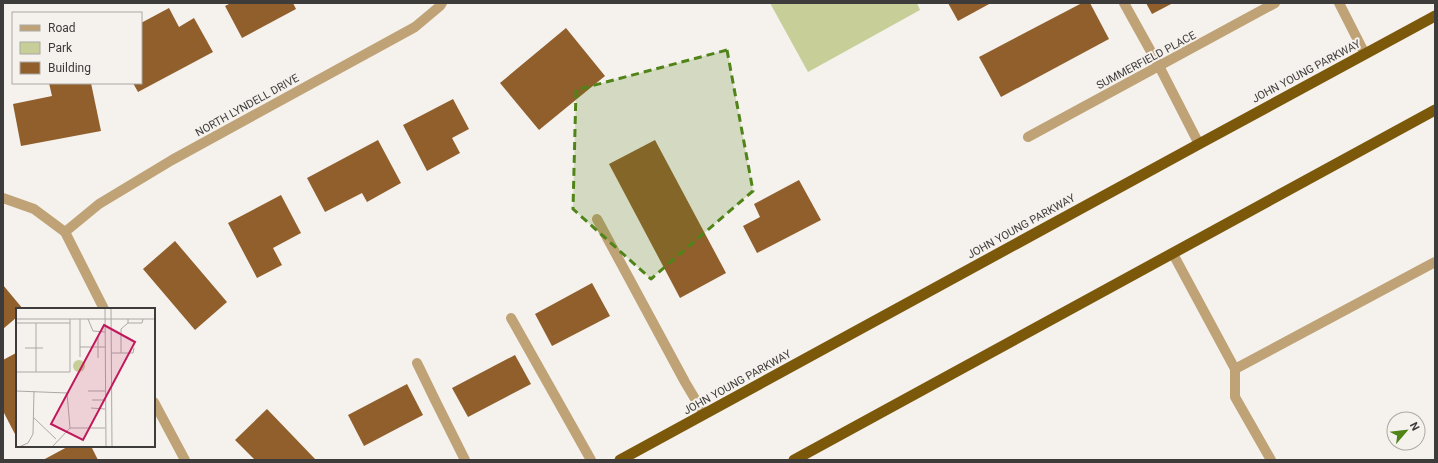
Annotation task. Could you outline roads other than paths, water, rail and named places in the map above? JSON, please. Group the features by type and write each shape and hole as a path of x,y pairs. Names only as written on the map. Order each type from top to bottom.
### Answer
{"highway":[{"name":"JOHN YOUNG PARKWAY","path":"620,460 1435,16"},
{"path":"794,460 1435,110"}],"street":[{"name":"NORTH LYNDELL DRIVE","path":"65,232 98,204 172,160 415,27 442,3"},
{"path":"1124,3 1159,66 1199,144"},
{"name":"SUMMERFIELD PLACE","path":"1028,137 1275,3"},
{"path":"1339,3 1365,54"},
{"path":"3,198 34,209 65,232 103,308"},
{"path":"597,219 685,382 704,414"},
{"path":"1173,254 1235,368 1235,396 1271,460"},
{"path":"1235,368 1435,262"},
{"path":"511,318 591,460"},
{"path":"417,363 465,460"},
{"path":"155,404 185,460"}]}
